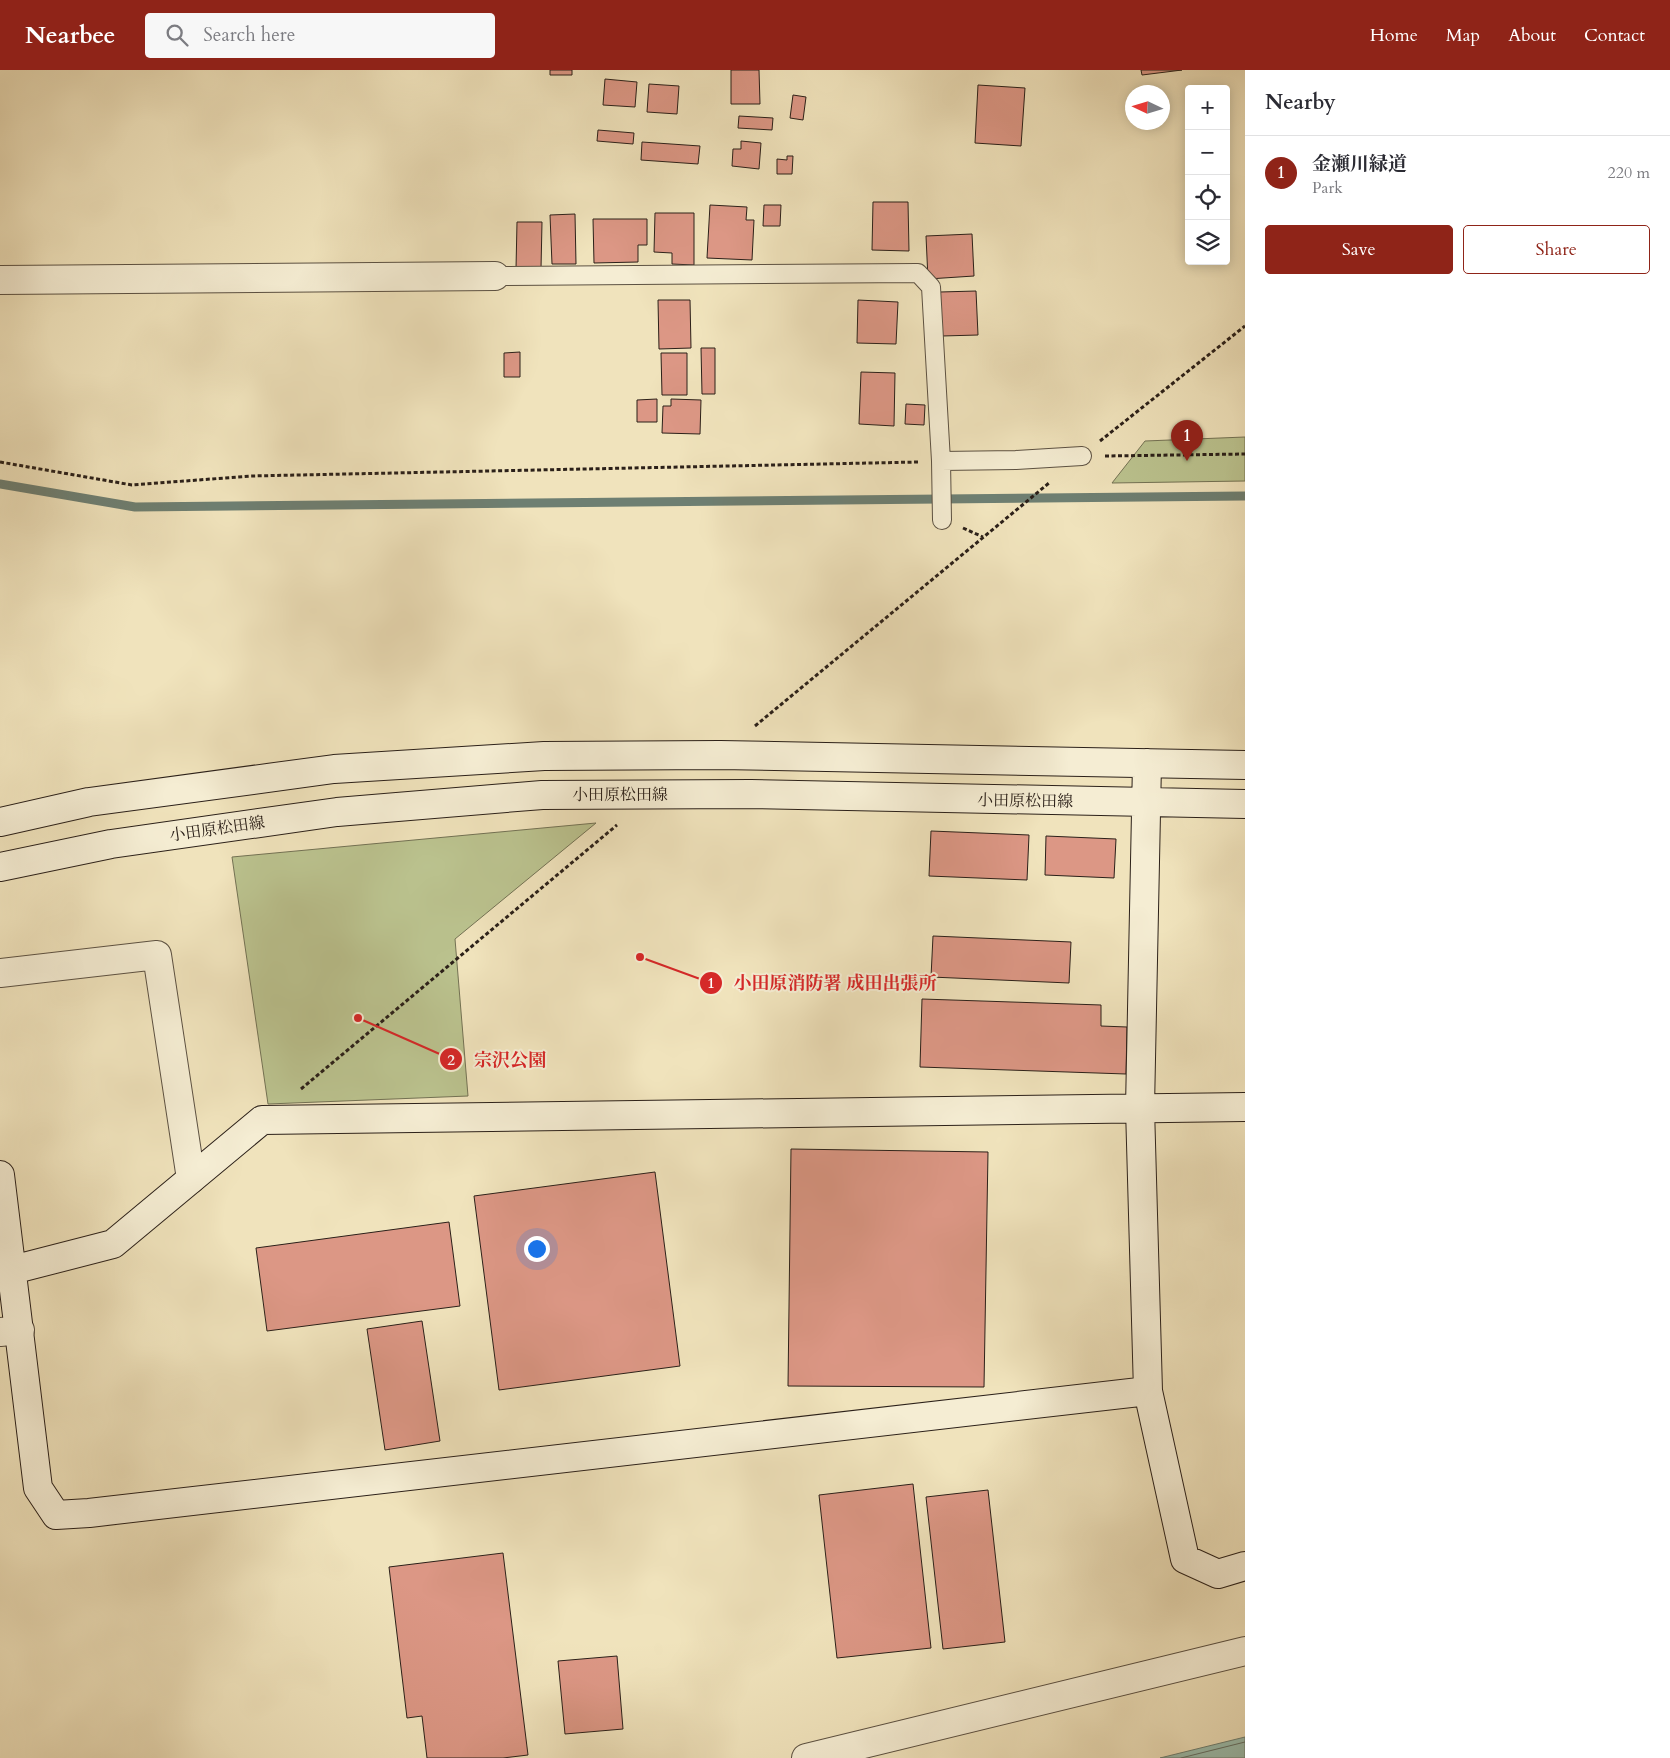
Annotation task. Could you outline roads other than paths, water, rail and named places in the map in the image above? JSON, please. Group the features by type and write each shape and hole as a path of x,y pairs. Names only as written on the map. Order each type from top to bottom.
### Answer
{"street":[{"path":"0,280 495,276"},
{"path":"0,822 89,802 334,769 544,756 720,755 1245,765"},
{"path":"1147,763 1148,802 1140,1108 1148,1391 1185,1559 1218,1574 1245,1566"},
{"name":"小田原松田線","path":"0,867 111,844 337,812 542,795 651,796 752,794 1245,804"},
{"path":"0,974 157,955 191,1179"},
{"path":"12,1270 114,1244 262,1120 1245,1107"},
{"path":"0,1174 12,1270 10,1331 38,1488 56,1515 89,1513 1148,1391"},
{"path":"806,1758 1245,1651"}],"lane":[{"path":"495,276 918,273 931,287 941,461 942,520"},
{"path":"941,461 1016,460 1082,456"}],"water":[{"path":"1245,1737 1245,1758 1160,1758"}],"waterway":[{"path":"0,484 135,507 1245,496"}],"place":[{"name":"金瀬川緑道","path":"1187,461"},
{"name":"小田原消防署 成田出張所","path":"640,957"},
{"name":"宗沢公園","path":"358,1018"}]}
